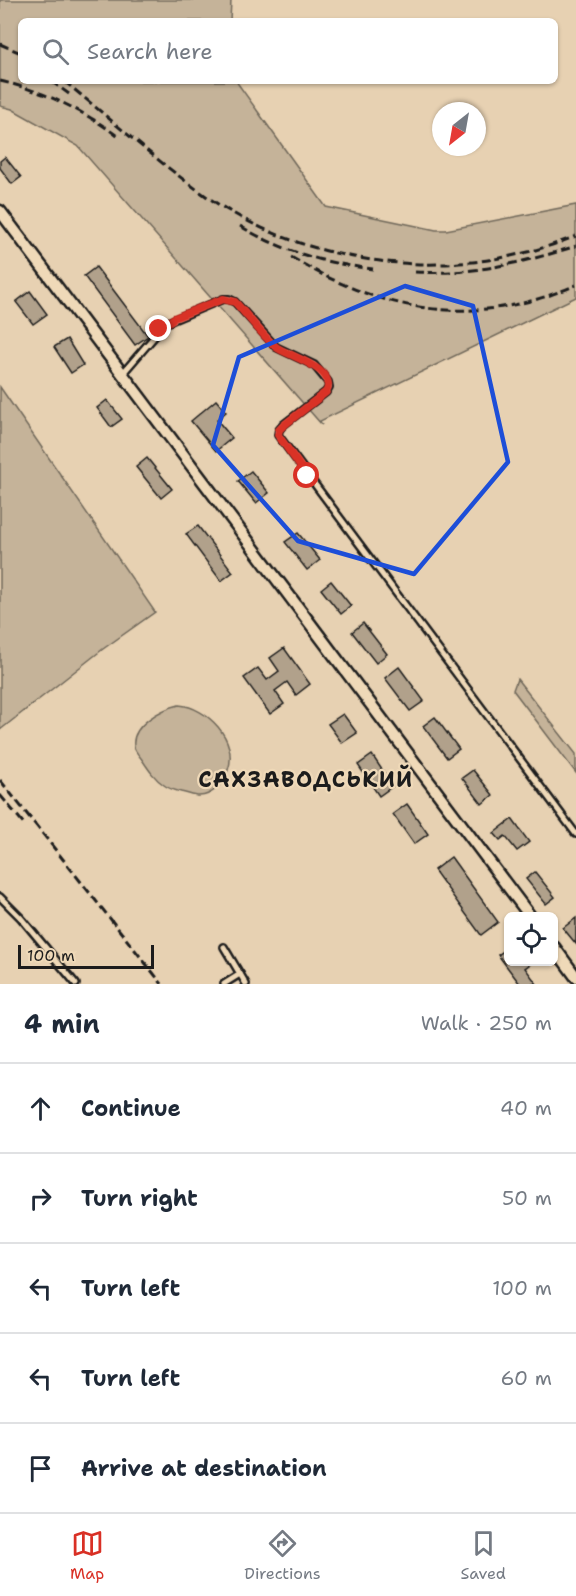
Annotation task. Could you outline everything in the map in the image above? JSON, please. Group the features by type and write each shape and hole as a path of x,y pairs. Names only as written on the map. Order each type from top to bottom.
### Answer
{"street":[{"path":"0,211 527,912"},
{"path":"558,952 576,977"}],"lane":[{"path":"123,374 166,323 223,299 235,302 276,347 314,365 328,381 329,387 326,392 283,426 278,435 576,834"},
{"path":"0,897 21,918 76,984"},
{"path":"224,948 246,984"},
{"path":"224,984 240,974"}],"highlighted area":[{"path":"405,286 473,306 508,462 414,574 298,541 213,445 239,357"}],"shaded area":[{"path":"0,0 231,0 230,18 18,18 18,84 238,84 326,207 436,230 446,230 576,205 576,297 320,421 322,425 78,146 12,109 0,106"},
{"path":"0,387 155,612 103,649 0,730"},
{"path":"517,679 576,754 576,773 513,690"},
{"path":"179,705 190,707 210,719 225,737 229,747 230,759 226,775 221,784 209,794 193,795 166,786 152,774 134,748 134,738 142,725 156,714"}],"building":[{"path":"5,157 21,177 12,184 0,168 0,161"},
{"path":"96,267 148,336 135,345 84,276"},
{"path":"30,291 47,314 33,324 16,302"},
{"path":"67,339 83,365 71,373 54,347"},
{"path":"107,400 122,419 111,427 97,408"},
{"path":"216,400 226,412 217,420 232,438 216,451 191,421"},
{"path":"147,458 172,489 161,498 136,467"},
{"path":"251,471 269,493 256,503 238,481"},
{"path":"198,526 233,572 221,581 186,534"},
{"path":"298,533 320,560 307,570 285,542"},
{"path":"331,581 351,606 341,614 321,589"},
{"path":"363,623 387,654 376,663 352,632"},
{"path":"284,648 310,684 296,695 287,682 275,691 284,704 270,714 244,678 258,668 267,680 279,671 270,658"},
{"path":"399,667 424,701 410,711 385,678"},
{"path":"343,714 357,733 342,743 328,724"},
{"path":"435,717 459,749 447,758 423,726"},
{"path":"372,755 393,786 379,796 358,765"},
{"path":"473,770 493,795 482,804 462,778"},
{"path":"407,804 428,834 414,844 393,814"},
{"path":"512,819 529,842 517,851 505,836 500,840 494,833"},
{"path":"451,857 498,922 481,935 434,870"},
{"path":"535,872 555,897 546,904 526,879"},
{"path":"576,918 576,944 563,928"},
{"path":"504,951 504,963 498,955"},
{"path":"506,966 528,966 525,968 537,984 520,984"}],"railway":[{"path":"0,44 18,52"},
{"path":"0,81 32,90 63,103 93,119 120,138"},
{"path":"55,84 69,94"},
{"path":"68,84 187,183 247,221 291,240 338,254 386,262 434,264 483,261 530,251 576,236"},
{"path":"240,226 272,243 304,255 373,269"},
{"path":"415,272 477,270 536,258 576,246"},
{"path":"291,257 360,291 395,302 430,308 466,310 502,307 539,299 576,285"},
{"path":"0,780 162,984"},
{"path":"0,795 25,825"}],"district":[{"name":"САХЗАВОДСЬКИЙ","path":"306,779"}],"route":[{"path":"159,329 174,318 223,299 229,299 235,302 276,347 314,365 328,381 329,387 326,392 283,426 278,435 307,476"}]}
